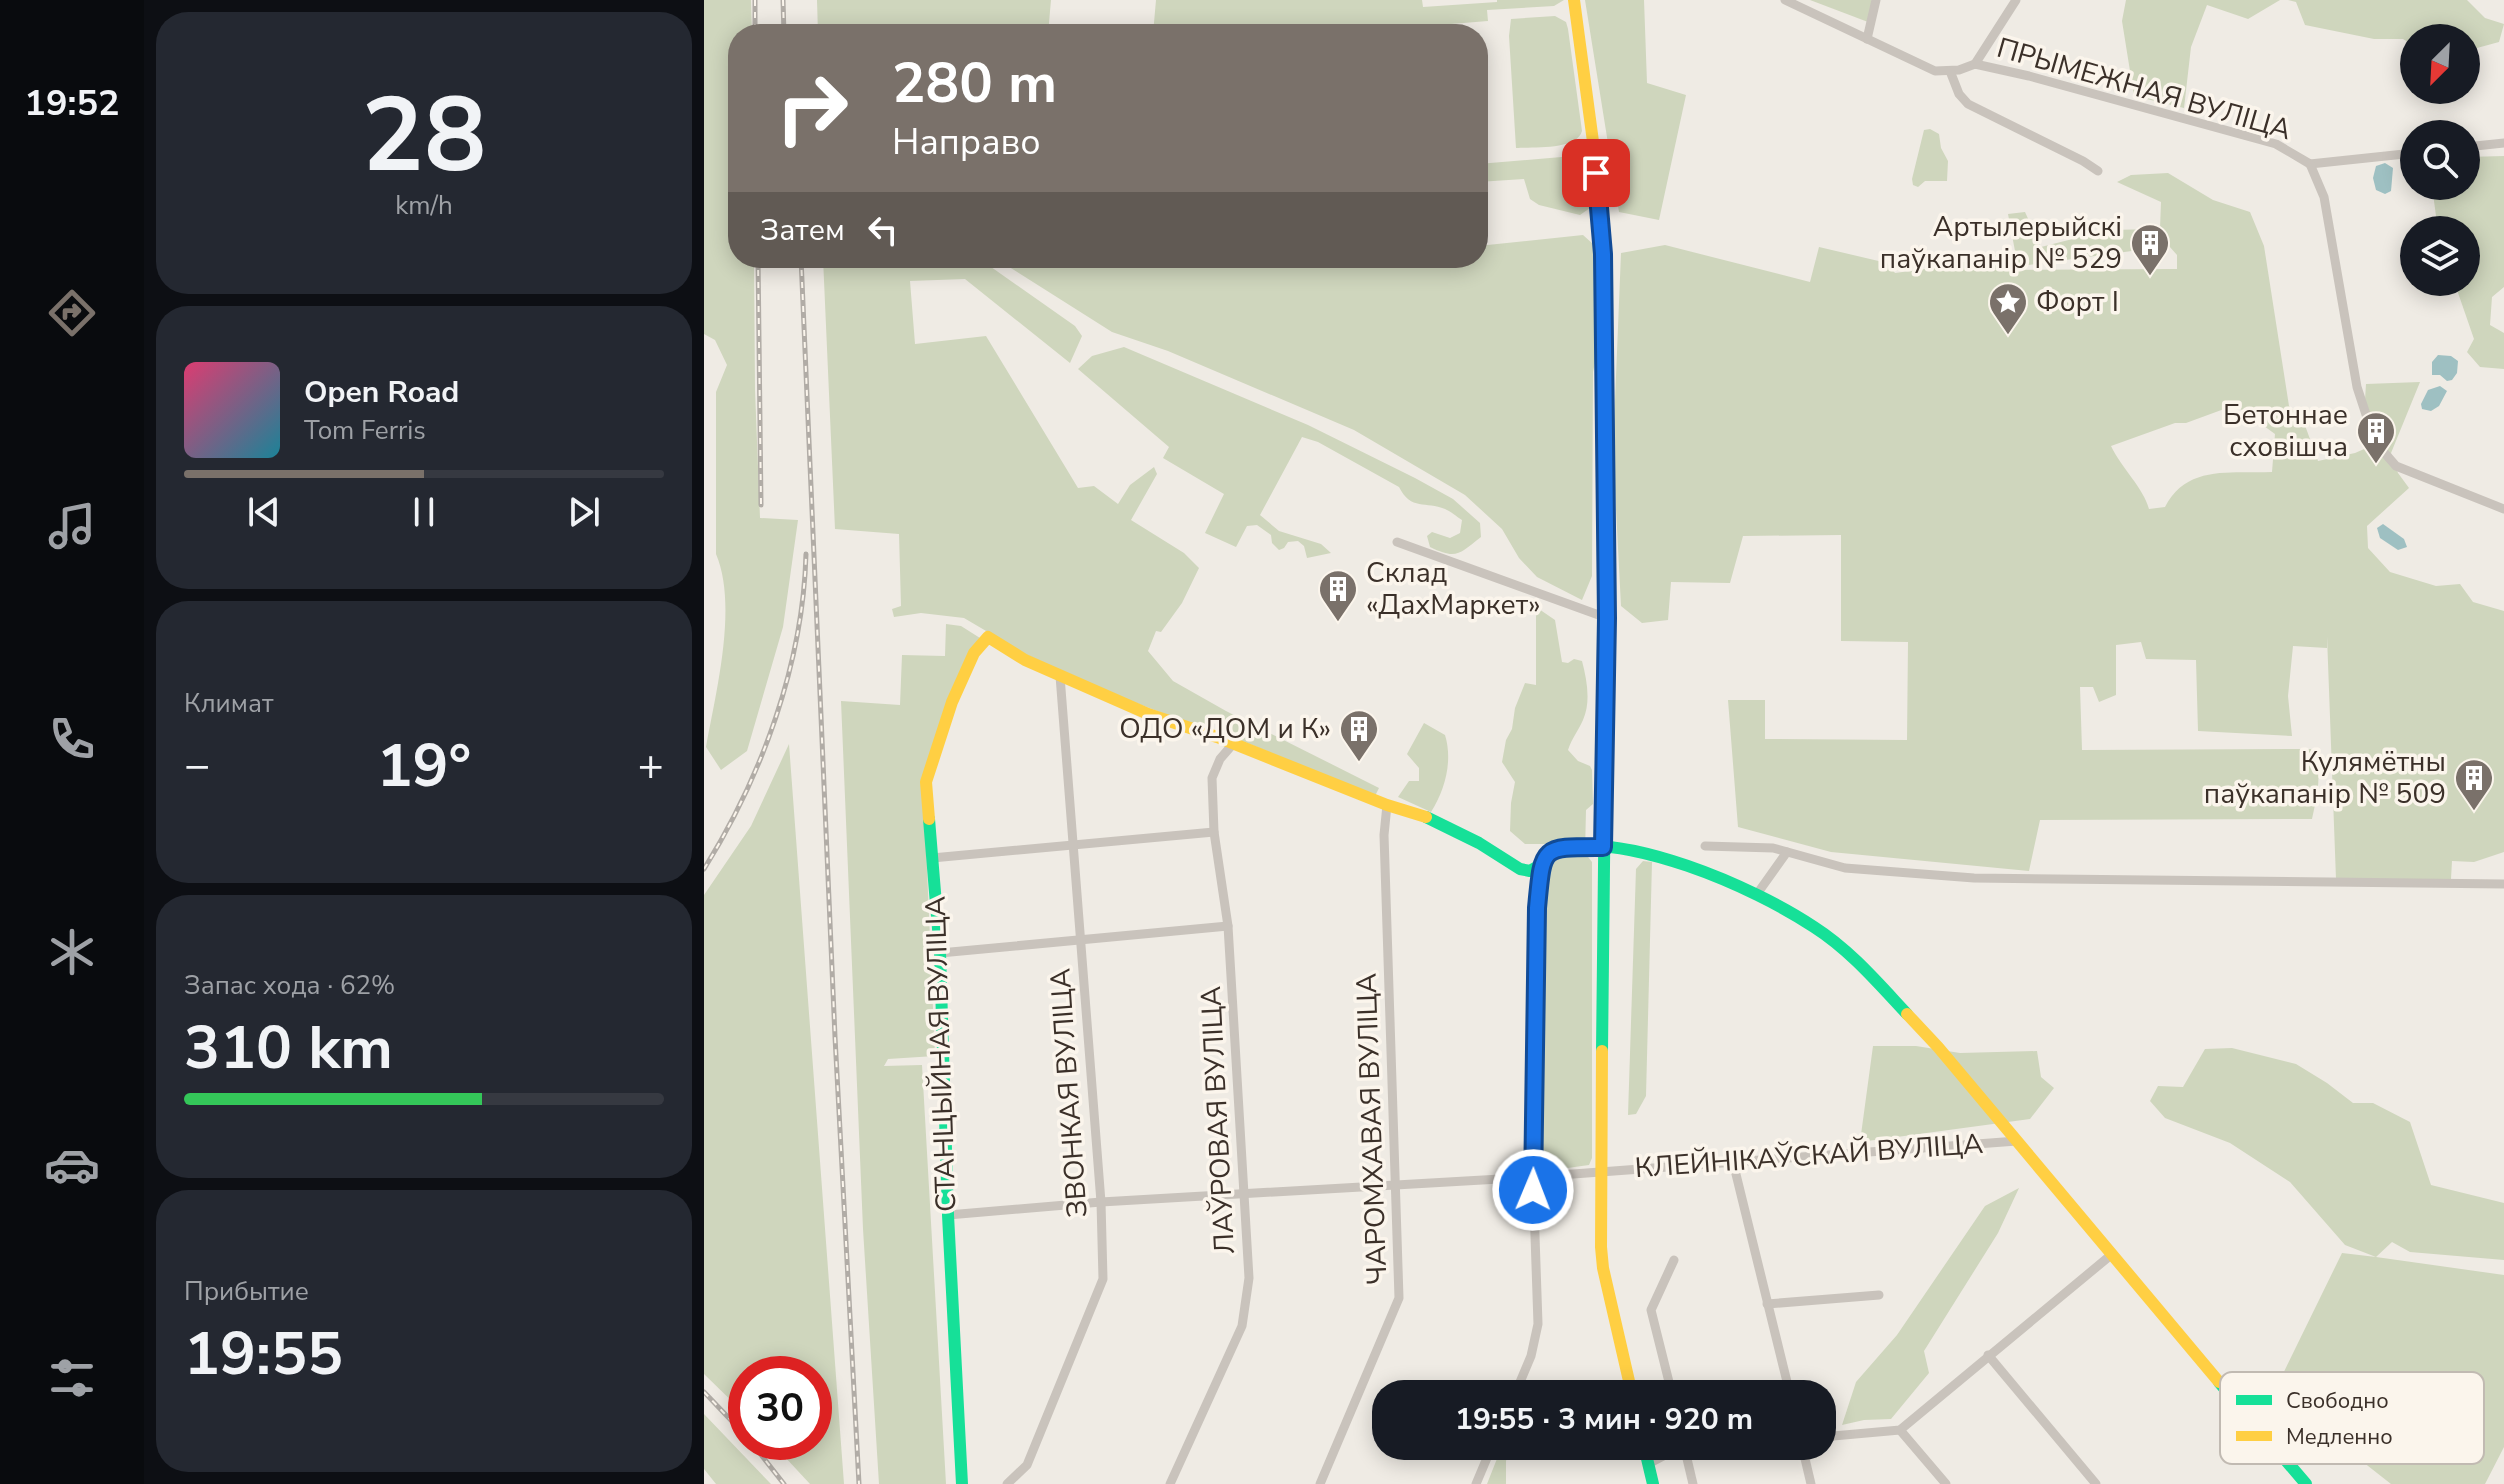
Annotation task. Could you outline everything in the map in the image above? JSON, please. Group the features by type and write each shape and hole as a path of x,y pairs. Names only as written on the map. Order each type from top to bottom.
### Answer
{"street":[{"path":"1574,0 1602,232 1607,618 1603,847 1603,1268 1629,1380"},
{"path":"1785,0 1935,71 1950,71 1959,94 1968,104 2098,171"},
{"path":"1867,39 1876,0"},
{"path":"1975,64 2016,0"},
{"name":"ПРЫМЕЖНАЯ ВУЛІЦА","path":"1950,71 1975,64 2029,76 2276,144 2310,164 2400,154"},
{"path":"2480,146 2504,143"},
{"path":"2310,164 2324,197 2357,387 2375,442 2396,466 2504,509"},
{"path":"1397,542 1607,618"},
{"name":"СТАНЦЫЙНАЯ ВУЛІЦА","path":"962,1484 948,1215 940,953 926,782 952,702 974,653 988,637 1025,660 1060,676"},
{"path":"1060,676 1148,714 1387,805 1432,819 1520,869 1530,871 1542,864"},
{"name":"ЗВОНКАЯ ВУЛІЦА","path":"1007,1484 1027,1465 1103,1279 1101,1202 1060,676"},
{"name":"ЛАЎРОВАЯ ВУЛІЦА","path":"1170,1484 1242,1326 1249,1278 1228,926 1214,832 1212,778 1220,759 1233,744"},
{"name":"ЧАРОМХАВАЯ ВУЛІЦА","path":"1320,1484 1399,1298 1384,835 1387,805"},
{"path":"932,858 1214,832"},
{"path":"1705,846 1773,848 1845,868 1974,878 2504,884"},
{"name":"КЛЕЙНІКАЎСКАЙ ВУЛІЦА","path":"1542,864 1551,850 1561,847 1603,847 1660,856 1757,894 1815,927 1855,958 1938,1047 2220,1383"},
{"path":"1757,894 1787,852"},
{"path":"1521,1380 1531,1356 1538,1324 1533,1177 1537,908 1542,864"},
{"path":"940,953 1228,926"},
{"name":"КЛЕЙНІКАЎСКАЙ ВУЛІЦА","path":"948,1215 1101,1202 1533,1177 2017,1141"},
{"path":"1733,1162 1786,1380"},
{"path":"1836,1436 1900,1430 2111,1255"},
{"path":"1668,1380 1651,1310 1674,1260"},
{"path":"1767,1304 1879,1295"},
{"path":"1988,1355 2096,1484"},
{"path":"1900,1430 1946,1484"},
{"path":"1476,1484 1486,1460"},
{"path":"1647,1460 1653,1484"},
{"path":"1648,1464 1656,1460"},
{"path":"1687,1460 1693,1484"},
{"path":"1805,1460 1811,1484"},
{"name":"КЛЕЙНІКАЎСКАЙ ВУЛІЦА","path":"2289,1464 2306,1484"}],"green space":[{"path":"704,0 751,0 752,24 728,24 728,268 754,268 760,518 798,520 783,627 747,751 721,770 706,747 725,623 722,575 716,554 716,392 727,365 715,340 704,334"},
{"path":"817,0 1051,0 1049,24 818,24"},
{"path":"1156,0 1422,0 1423,7 1497,0 1564,0 1554,6 1487,10 1488,21 1451,24 1154,24"},
{"path":"1585,0 1644,0 1647,83 1686,95 1659,220 1619,212"},
{"path":"1810,0 1872,0 1868,22"},
{"path":"2126,0 2280,0 2248,19 2207,5 2191,47 2184,108 2134,96 2122,21"},
{"path":"2288,0 2467,0 2485,18 2504,24 2499,42 2480,47 2480,24 2400,24 2400,39 2374,39 2305,25 2296,2"},
{"path":"1555,16 1566,22 1568,29 1582,131 1572,142 1516,148 1509,36 1511,19"},
{"path":"1930,129 1939,134 1941,148 1948,161 1947,181 1925,181 1918,187 1913,185 1912,179 1924,130"},
{"path":"2504,156 2504,287 2492,297 2490,325 2504,333 2504,369 2480,367 2467,352 2474,339 2459,296 2480,296 2480,216 2436,216 2434,200 2480,200 2480,157"},
{"path":"1584,157 1587,163 1593,200 1590,208 1580,215 1539,205 1530,199 1524,179 1488,181 1488,163"},
{"path":"2168,173 2213,200 2250,212 2264,246 2289,406 2303,420 2318,461 2355,453 2378,443 2365,400 2366,384 2420,382 2391,453 2398,473 2409,488 2367,526 2368,548 2390,572 2436,586 2460,584 2473,602 2504,611 2504,852 2474,862 2452,861 2451,879 2336,879 2327,636 2327,648 2293,646 2288,696 2292,736 2198,731 2196,660 2146,659 2141,642 2116,645 2116,695 2099,702 2093,687 2080,687 2082,750 2311,749 2318,774 2312,819 2040,820 2029,871 1831,852 1738,827 1728,700 1765,700 1765,739 1907,740 1908,642 1841,641 1841,535 1743,536 1730,583 1671,582 1668,620 1642,623 1621,606 1613,451 1621,253 1665,245 1810,282 1819,247 1887,263 1895,273 1940,267 2015,251 2008,214 2025,212 2041,247 2108,230 2160,229 2161,202 2117,182 2131,175","holes":["2169,246 2177,255 2177,269 1991,270","2235,405 2275,434 2272,472 2212,474 2198,478 2174,493 2165,507 2149,509 2111,446"]},
{"path":"1583,235 1593,244 1595,251 1592,576 1582,600 1537,577 1519,558 1502,529 1465,495 1354,430 1168,351 1112,332 1011,268 1488,268 1488,245"},
{"path":"823,268 993,268 1075,326 1082,336 1070,363 965,279 910,281 915,344 986,336 1078,488 1094,486 1118,504 1130,485 1154,467 1157,474 1131,520 1184,553 1199,568 1182,603 1161,632 1156,631 1148,651 1173,681 1379,788 1375,796 1228,735 1222,724 1215,722 1204,729 1126,699 1027,655 964,618 921,613 894,617 892,609 901,606 899,534 835,529"},
{"path":"1124,347 1308,425 1415,478 1453,499 1480,523 1481,537 1468,548 1452,554 1430,547 1427,536 1432,532 1450,538 1460,533 1462,520 1445,509 1414,502 1399,487 1318,442 1302,437 1260,515 1279,531 1321,544 1331,553 1307,558 1304,546 1298,541 1288,542 1279,550 1272,543 1271,535 1257,525 1247,526 1236,547 1205,533 1224,494 1163,458 1169,447 1078,369 1092,356"},
{"path":"1536,607 1555,620 1562,662 1582,661 1587,683 1587,706 1568,750 1592,770 1593,804 1586,810 1585,853 1592,862 1592,1158 1589,1165 1546,1171 1538,1158 1542,924 1546,876 1550,864 1560,858 1556,844 1525,844 1510,831 1515,782 1502,762 1515,708 1525,683 1536,685"},
{"path":"946,624 961,626 980,638 923,775 935,1056 888,1059 884,1066 922,1065 946,1484 879,1484 863,1229 841,701 900,705 902,655 945,656"},
{"path":"1424,723 1445,735 1448,755 1444,785 1431,812 1398,797 1409,781 1419,781 1419,768 1407,754"},
{"path":"789,744 844,1484 810,1484 788,1460 832,1460 832,1356 728,1356 728,1397 704,1374 704,895 751,826"},
{"path":"1643,861 1652,862 1646,1096 1636,1114 1628,1115 1636,869"},
{"path":"1873,1046 1916,1046 1960,1053 2037,1051 2041,1077 2054,1088 2030,1119 1860,1142"},
{"path":"2232,1048 2296,1064 2353,1103 2373,1103 2410,1122 2431,1185 2504,1203 2504,1260 2410,1252 2392,1242 2376,1257 2345,1245 2290,1182 2230,1143 2165,1118 2150,1101 2158,1086 2183,1087 2205,1049"},
{"path":"2019,1188 1998,1233 1924,1351 1929,1373 1891,1419 1842,1425 1856,1382 1897,1335 1985,1206"},
{"path":"2342,1253 2504,1275 2504,1447 2485,1484 2391,1484 2366,1464 2484,1464 2484,1372 2284,1372"},
{"path":"704,1414 728,1439 728,1460 748,1460 771,1484 716,1484 704,1469"},
{"path":"1496,1460 1506,1460 1506,1484 1487,1484"}],"water":[{"path":"2385,163 2393,168 2391,191 2385,194 2376,190 2373,178 2376,166"},
{"path":"2438,355 2451,356 2458,361 2457,373 2452,380 2432,375 2432,362"},
{"path":"2440,386 2447,391 2439,406 2431,411 2422,409 2421,404 2428,390"},
{"path":"2383,524 2404,539 2407,547 2398,550 2380,538 2377,528"}],"railway":[{"path":"755,0 755,24"},
{"path":"783,0 784,24"},
{"path":"758,268 761,505"},
{"path":"801,268 835,1037 859,1484"},
{"path":"704,869 744,796 776,718 797,637 806,554"},
{"path":"704,1392 728,1417"},
{"path":"765,1460 784,1484"}],"traffic: fast":[{"path":"1602,1051 1607,590"},
{"path":"1426,817 1479,843 1520,869 1530,871 1542,864 1551,850 1581,846 1650,855 1723,880 1788,911 1827,936 1907,1014"},
{"path":"929,819 940,953 948,1215 962,1484"},
{"path":"1647,1460 1653,1484"},
{"path":"2289,1464 2306,1484"}],"traffic: slow":[{"path":"1574,0 1594,149 1603,254 1607,590"},
{"path":"929,819 926,782 952,702 974,653 988,637 1025,660 1148,714 1217,737 1387,805 1426,817"},
{"path":"1907,1014 2219,1382"},
{"path":"1602,1051 1601,1247 1629,1380"}],"place":[{"name":"Артылерыйскі паўкапанір № 529","path":"2150,277"},
{"name":"Форт I","path":"2008,336"},
{"name":"Бетоннае сховішча","path":"2376,465"},
{"name":"Склад «ДахМаркет»","path":"1338,623"},
{"name":"ОДО «ДОМ и К»","path":"1359,763"},
{"name":"Кулямётны паўкапанір № 509","path":"2474,812"}],"route":[{"path":"1533,1190 1537,908 1542,864 1551,850 1561,847 1603,847 1607,618 1603,254 1596,173"}]}
